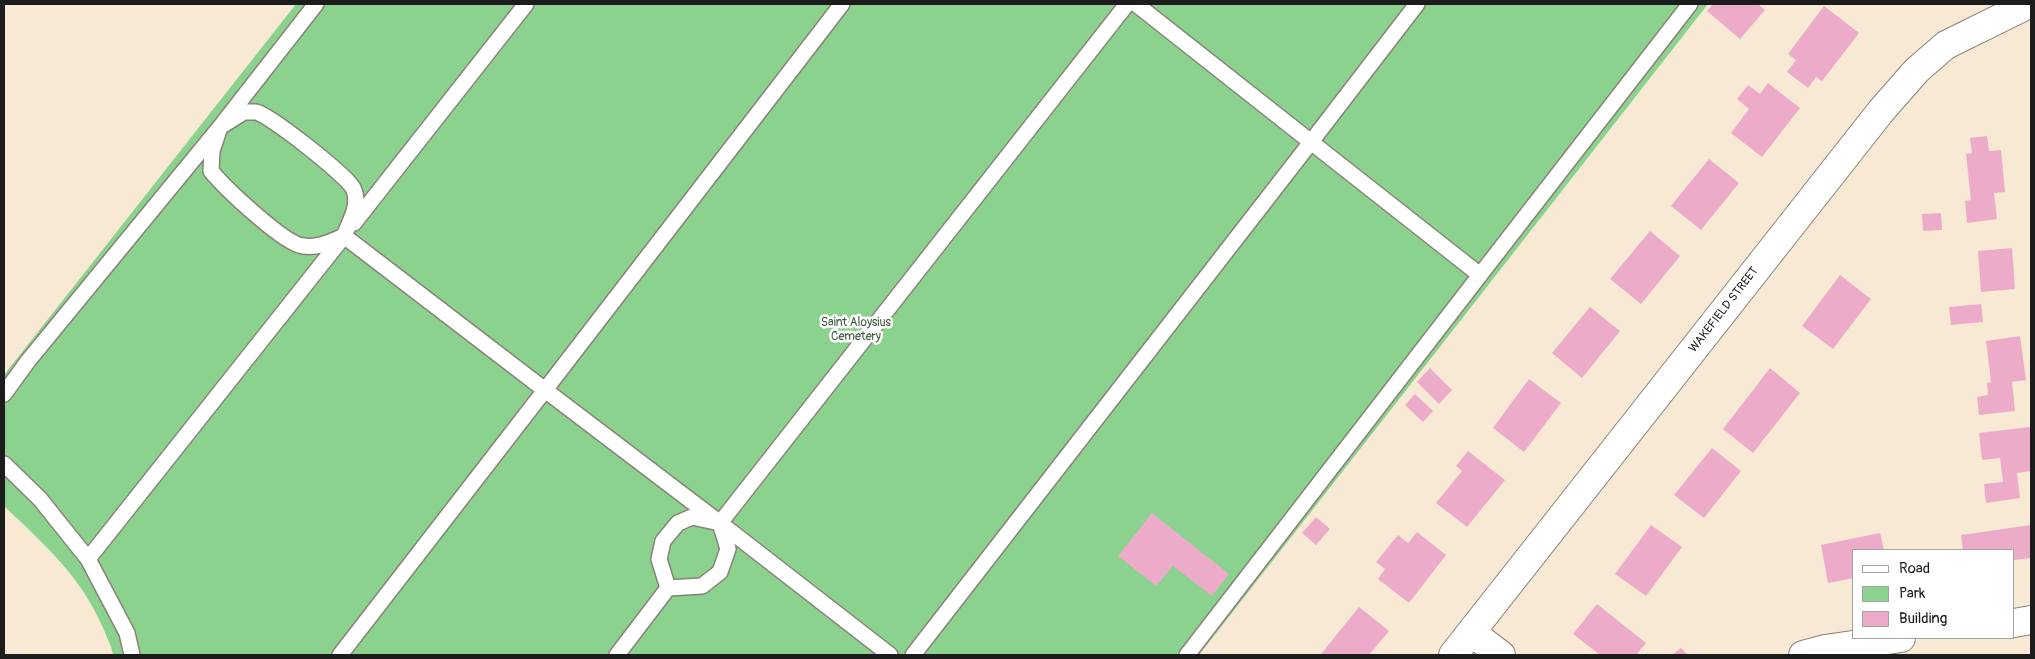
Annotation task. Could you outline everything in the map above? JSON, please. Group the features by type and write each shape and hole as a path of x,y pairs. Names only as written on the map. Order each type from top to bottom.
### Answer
{"street":[{"name":"WAKEFIELD STREET","path":"1454,655 1881,111 1917,70 1946,45 2029,4"},
{"path":"2015,623 2031,620"},
{"path":"1471,632 1501,655"},
{"path":"1803,655 1825,649 1894,639"}],"lane":[{"path":"4,394 28,361 220,127 316,4"},
{"path":"88,560 526,4"},
{"path":"340,655 842,4"},
{"path":"720,523 1127,4"},
{"path":"1136,4 1480,275"},
{"path":"913,655 1417,4"},
{"path":"1187,655 1690,4"},
{"path":"244,112 257,112 276,124 343,176 354,189 356,204 344,236 320,246 301,246 284,237 223,185 211,171 212,150 220,127 244,112"},
{"path":"344,236 890,655"},
{"path":"4,464 40,500 88,560 127,633 132,655"},
{"path":"668,588 659,559 663,541 678,524 692,517 720,523"},
{"path":"616,655 668,588 702,586 720,572 728,549 720,523"}],"green space":[{"name":"Saint Aloysius Cemetery","path":"296,4 1708,4 1199,655 113,655 95,611 73,577 48,548 4,506 4,375"}],"building":[{"path":"1713,4 1758,4 1765,10 1740,39 1707,11"},
{"path":"1824,6 1859,33 1822,81 1816,77 1808,88 1787,72 1796,60 1788,54"},
{"path":"1768,83 1800,108 1762,157 1731,133 1749,109 1737,99 1748,85 1760,94"},
{"path":"1987,136 1989,151 2001,150 2005,192 1994,193 1997,219 1967,223 1965,201 1971,200 1966,154 1972,153 1970,138"},
{"path":"1709,159 1739,183 1701,230 1671,206"},
{"path":"1941,213 1942,230 1923,231 1922,214"},
{"path":"1650,231 1680,256 1641,304 1610,279"},
{"path":"2012,248 2015,289 1981,292 1978,251"},
{"path":"1840,275 1871,299 1833,349 1802,326"},
{"path":"1981,304 1983,322 1951,325 1949,307"},
{"path":"1590,307 1620,331 1582,378 1552,353"},
{"path":"2020,336 2026,380 2012,382 2015,411 1979,415 1977,397 1988,395 1987,383 1991,382 1986,341"},
{"path":"1430,368 1452,390 1439,404 1417,382"},
{"path":"1770,368 1800,393 1753,453 1723,429"},
{"path":"1529,379 1561,403 1524,452 1493,428"},
{"path":"1415,394 1433,411 1423,422 1405,405"},
{"path":"2030,427 2031,471 2017,473 2020,498 1986,503 1984,484 2003,482 2000,458 1982,460 1979,433"},
{"path":"1712,448 1741,471 1704,518 1674,495"},
{"path":"1468,451 1505,480 1467,527 1436,503 1462,471 1456,466"},
{"path":"1152,513 1229,574 1212,596 1173,566 1156,586 1118,556"},
{"path":"1316,517 1330,529 1316,545 1302,533"},
{"path":"1651,525 1682,547 1646,596 1615,574"},
{"path":"2031,525 2031,558 2015,560 2015,549 1963,549 1961,535"},
{"path":"1417,532 1446,555 1409,603 1378,579 1385,569 1376,562 1398,535 1408,543"},
{"path":"1880,533 1884,549 1852,549 1852,578 1828,583 1821,545"},
{"path":"1597,604 1646,643 1636,655 1600,655 1573,634"},
{"path":"1359,607 1389,631 1369,655 1322,655 1321,654"},
{"path":"1681,648 1688,655 1672,655"}]}
